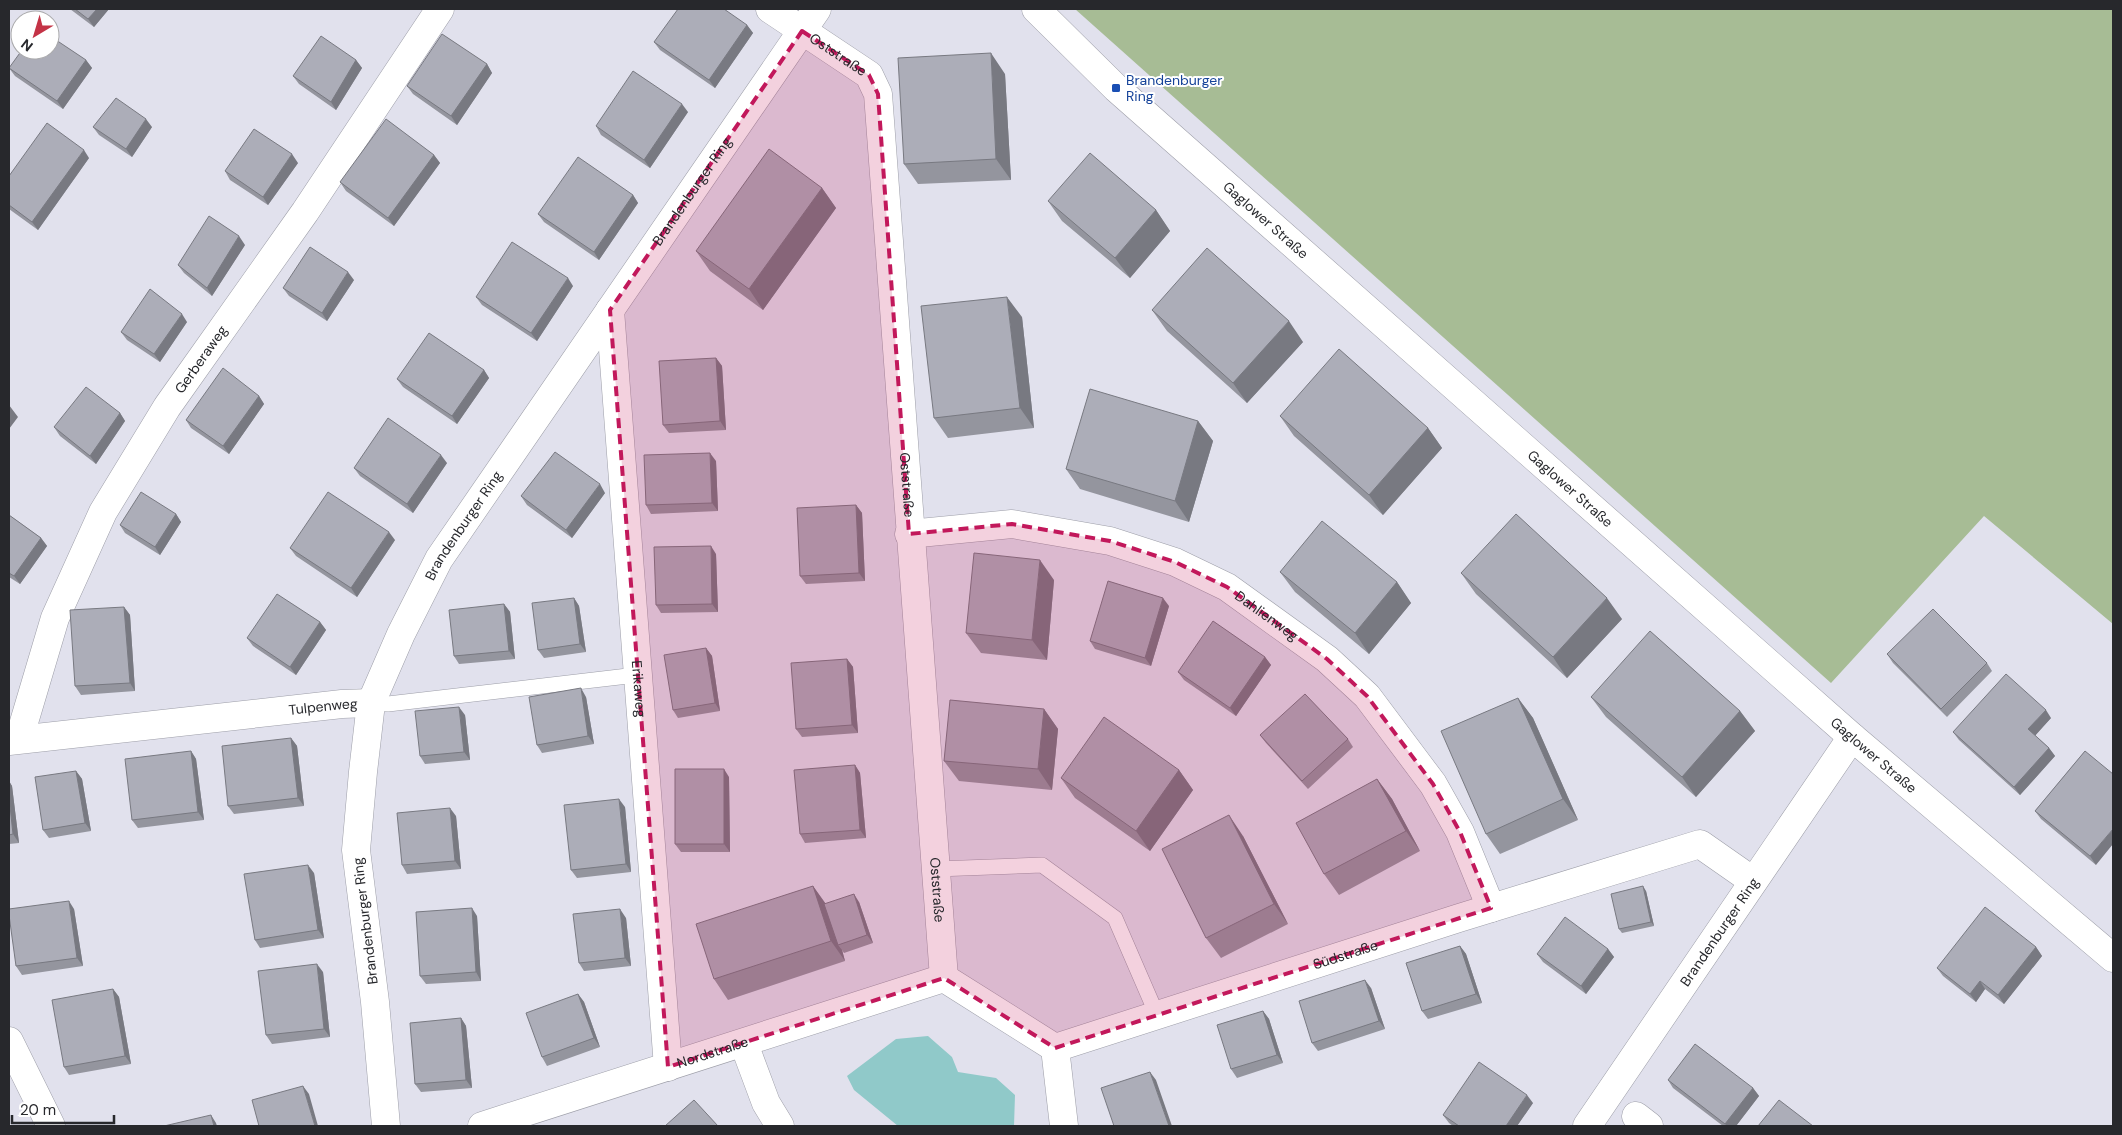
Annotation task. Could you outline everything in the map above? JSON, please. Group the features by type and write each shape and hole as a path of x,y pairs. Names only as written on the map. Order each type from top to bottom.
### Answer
{"street":[{"name":"Gerberaweg","path":"14,740 55,618 103,512 166,407 305,212 440,9"},
{"name":"Oststraße","path":"770,9 869,75 878,94 909,534 944,978"},
{"name":"Brandenburger Ring","path":"386,1126 375,1002 356,850 371,703 401,634 439,559 818,9"},
{"name":"Gaglower Straße","path":"1036,9 1116,88 1852,737 2113,958"},
{"name":"Erikaweg","path":"610,310 668,1067"},
{"name":"Dahlienweg","path":"909,534 1012,524 1090,537 1110,541 1175,562 1227,587 1327,659 1367,696 1433,784 1460,832 1491,908"},
{"name":"Tulpenweg","path":"14,740 342,704 371,703"},
{"name":"Brandenburger Ring","path":"1587,1126 1752,881 1852,737"},
{"name":"Südstraße","path":"1055,1048 1491,908 1700,844 1752,881"},
{"name":"Nordstraße","path":"482,1126 744,1044 944,978"},
{"path":"944,978 1055,1048 1064,1126"},
{"path":"9,1041 51,1126"},
{"path":"744,1044 766,1103 780,1126"}],"lane":[{"name":"Tulpenweg","path":"371,703 388,704 628,676 637,672"},
{"path":"936,869 1042,865 1115,918 1156,1015"}],"highlighted area":[{"path":"802,31 869,75 878,94 909,534 1012,524 1110,541 1175,562 1227,587 1327,659 1367,696 1433,784 1460,832 1491,908 1055,1048 944,978 668,1067 610,310"}],"shaded area":[{"path":"1075,9 2113,9 2113,624 1984,516 1831,683"},
{"path":"928,1036 952,1057 958,1072 996,1078 1015,1095 1014,1126 898,1126 854,1090 847,1076 896,1039"}],"building":[{"path":"75,9 97,9 88,19"},
{"path":"678,9 724,9 747,25 709,80 654,42"},
{"path":"442,34 487,64 451,116 407,86"},
{"path":"321,36 356,60 331,102 293,76"},
{"path":"60,43 86,60 57,101 9,68 15,60 60,60"},
{"path":"991,53 996,159 904,164 898,58"},
{"path":"633,71 682,104 644,160 596,126"},
{"path":"116,98 146,119 126,149 93,127"},
{"path":"386,119 434,155 388,218 340,182"},
{"path":"47,123 84,150 32,222 9,205 9,176"},
{"path":"254,129 292,154 263,197 225,171"},
{"path":"769,149 822,188 749,289 696,251"},
{"path":"1090,153 1156,210 1115,258 1048,201"},
{"path":"578,157 633,195 594,252 538,214"},
{"path":"209,216 239,236 207,288 178,265"},
{"path":"512,242 568,278 531,333 476,297"},
{"path":"310,247 348,272 322,313 283,288"},
{"path":"1207,248 1289,321 1233,383 1152,310"},
{"path":"150,289 182,314 154,354 121,332"},
{"path":"1007,297 1020,408 934,418 921,306"},
{"path":"429,333 484,370 452,416 397,379"},
{"path":"1339,349 1428,428 1369,495 1280,416"},
{"path":"716,358 720,421 663,425 659,361"},
{"path":"223,368 259,396 223,446 186,420"},
{"path":"86,387 120,413 90,456 54,427"},
{"path":"1090,389 1198,421 1175,501 1066,469"},
{"path":"388,418 441,455 407,504 354,468"},
{"path":"555,452 600,484 566,530 521,496"},
{"path":"710,453 712,503 646,505 644,455"},
{"path":"141,492 176,514 155,547 120,525"},
{"path":"328,492 389,532 351,588 290,548"},
{"path":"856,505 859,573 800,576 797,508"},
{"path":"1516,514 1607,598 1553,657 1461,573"},
{"path":"9,515 41,538 14,576 9,573"},
{"path":"1322,521 1397,582 1355,633 1280,572"},
{"path":"711,546 712,604 656,605 654,547"},
{"path":"974,553 1040,560 1032,640 966,633"},
{"path":"1108,581 1163,598 1145,658 1090,641"},
{"path":"277,594 320,622 290,667 247,638"},
{"path":"574,598 580,644 538,650 532,603"},
{"path":"504,604 509,651 454,656 449,610"},
{"path":"124,607 130,683 75,686 70,610"},
{"path":"1933,609 1987,663 1941,709 1887,654"},
{"path":"1213,621 1265,657 1230,708 1178,672"},
{"path":"1650,631 1740,711 1682,777 1591,697"},
{"path":"706,648 715,703 673,710 664,655"},
{"path":"847,659 852,725 796,729 791,663"},
{"path":"2006,674 2046,710 2028,729 2049,748 2014,787 1953,732"},
{"path":"581,688 588,736 537,745 529,697"},
{"path":"1305,694 1348,739 1302,781 1260,735"},
{"path":"1518,698 1563,799 1486,834 1441,731"},
{"path":"950,700 1044,709 1038,769 944,761"},
{"path":"459,707 464,752 420,756 415,711"},
{"path":"1104,717 1179,770 1136,831 1061,778"},
{"path":"291,738 298,798 228,806 222,746"},
{"path":"191,751 198,812 132,820 125,759"},
{"path":"2085,751 2113,774 2113,829 2090,856 2035,811"},
{"path":"855,765 860,830 800,834 794,770"},
{"path":"675,769 724,769 724,844 675,844"},
{"path":"76,771 85,823 43,830 35,777"},
{"path":"1377,779 1406,831 1324,874 1296,823"},
{"path":"9,797 13,834 9,835"},
{"path":"619,799 626,864 571,870 564,805"},
{"path":"450,808 455,861 402,865 397,813"},
{"path":"1229,815 1274,904 1206,938 1162,849"},
{"path":"308,865 318,930 255,940 244,874"},
{"path":"813,886 831,941 714,979 696,924"},
{"path":"1643,886 1651,922 1619,929 1611,894"},
{"path":"854,894 867,935 838,945 824,904"},
{"path":"69,901 77,958 16,966 9,909"},
{"path":"1985,907 2036,947 1998,995 1980,981 1970,994 1937,968"},
{"path":"472,908 476,972 420,976 416,912"},
{"path":"620,909 625,958 579,963 573,914"},
{"path":"1565,917 1608,949 1581,986 1537,954"},
{"path":"1460,946 1476,994 1422,1011 1406,963"},
{"path":"317,964 324,1029 266,1035 258,971"},
{"path":"1365,980 1379,1021 1312,1043 1299,1001"},
{"path":"113,989 125,1056 64,1067 52,1000"},
{"path":"578,994 594,1038 542,1057 526,1013"},
{"path":"1263,1011 1277,1055 1231,1069 1217,1025"},
{"path":"461,1018 466,1080 415,1084 410,1023"},
{"path":"1695,1044 1753,1088 1725,1124 1668,1080"},
{"path":"1479,1062 1527,1095 1506,1126 1459,1126 1443,1115"},
{"path":"1150,1072 1169,1126 1114,1126 1101,1088"},
{"path":"303,1086 315,1126 259,1126 252,1100"},
{"path":"694,1100 718,1126 665,1126"},
{"path":"1779,1100 1813,1126 1758,1126"},
{"path":"211,1115 214,1126 164,1126"}],"place":[{"name":"Brandenburger Ring","path":"1116,88"}]}
